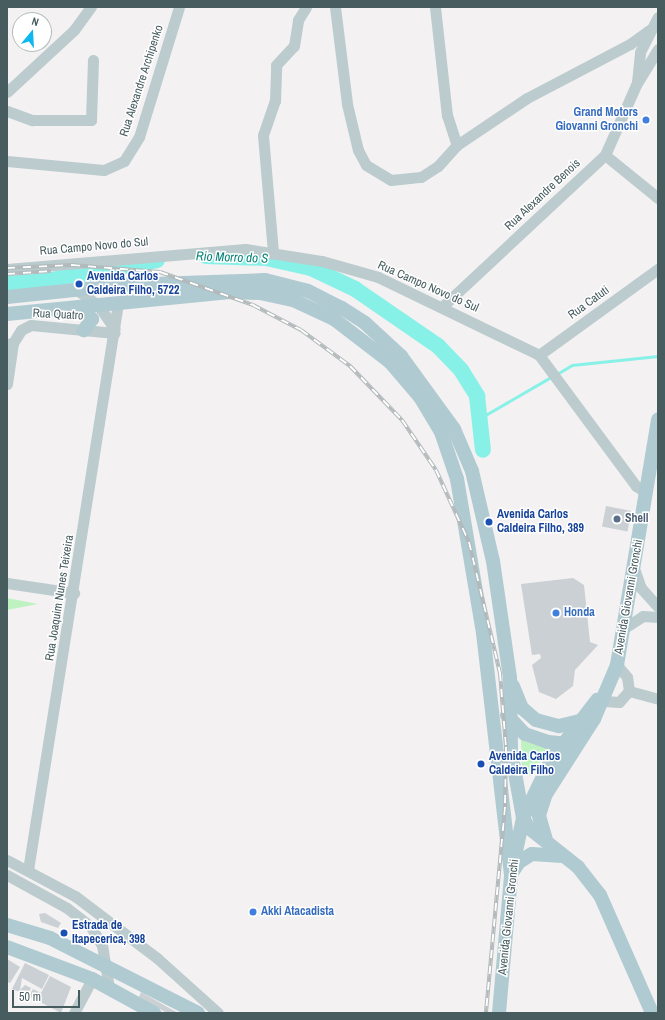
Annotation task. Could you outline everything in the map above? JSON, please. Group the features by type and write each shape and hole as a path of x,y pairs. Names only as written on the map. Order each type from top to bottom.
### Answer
{"main road":[{"path":"7,297 77,290 265,280 308,290 365,323 401,356 430,392 454,429 472,471 493,560 510,677 516,699 536,720 559,726 579,721"},
{"path":"7,314 230,292 280,298 334,319 390,362 420,397 437,426 457,479 488,681 511,875"},
{"path":"79,307 92,318 84,330"},
{"name":"Avenida Giovanni Gronchi","path":"547,843 539,827 539,815 546,794 604,701 617,665 626,626 635,571 652,489 658,418"},
{"path":"510,677 509,720 513,775 523,818 547,843 565,856 600,895 652,1013"},
{"name":"Avenida Giovanni Gronchi","path":"499,1013 511,875 523,818 538,781 562,744 612,680"},
{"path":"488,681 509,720 525,734 562,744 581,740"},
{"path":"513,775 538,781"},
{"path":"511,875 519,862 532,854 565,856"},
{"path":"7,925 50,938 198,1013"},
{"path":"7,946 92,979 154,1013"}],"street":[{"path":"7,92 74,30 91,7"},
{"name":"Rua Alexandre Archipenko","path":"7,161 104,170 124,161 139,137 179,7"},
{"path":"273,252 263,134 274,101 276,65 294,46 298,20 306,7"},
{"path":"335,7 347,104 366,165 388,180 407,181 438,166 457,145 527,98 606,57 648,30"},
{"path":"435,7 447,115 457,145"},
{"name":"Rua Alexandre Benois","path":"636,85 640,52 648,30 657,18"},
{"path":"606,57 658,50"},
{"name":"Rua Alexandre Benois","path":"443,306 605,155 636,85 658,50"},
{"path":"7,111 32,120 91,120 93,60"},
{"path":"605,155 658,198"},
{"name":"Rua Campo Novo do Sul","path":"7,269 152,255 244,249 322,260 378,277 443,306 539,355 636,486 652,489"},
{"name":"Rua Catuti","path":"539,355 657,271"},
{"path":"77,290 98,305 115,331"},
{"name":"Rua Joaquim Nunes Teixeira","path":"28,870 74,593 115,331 118,303"},
{"name":"Rua Quatro","path":"10,344 21,330 31,325 84,330 115,331"},
{"path":"7,384 10,344"},
{"path":"635,571 641,588 658,607"},
{"path":"7,583 74,593"},
{"path":"626,626 643,616 658,617"},
{"path":"617,665 627,677 629,691"},
{"path":"629,691 658,700"},
{"path":"604,701 619,702 629,691"},
{"path":"7,860 75,896 111,922 218,1013"},
{"path":"7,874 67,908 91,927 102,945 108,967 109,988"},
{"path":"74,1013 92,979"}],"green space":[{"path":"7,598 38,604 7,610"},
{"path":"521,740 548,749 532,776 522,773"}],"building":[{"name":"Shell","path":"606,506 632,511 628,532 602,527"},
{"name":"Honda","path":"573,578 584,585 590,642 598,645 575,670 573,686 556,699 539,692 532,665 541,658 540,654 532,655 521,584"},
{"path":"45,913 61,923 58,928 41,922 39,914"},
{"path":"7,959 20,967 10,983 7,982"},
{"path":"25,963 49,975 42,989 22,978 20,990 25,985 31,988 27,995 12,989"},
{"path":"50,976 71,987 61,1013 29,996 33,989 41,993"},
{"path":"141,992 178,1013 167,1013 139,997"}],"waterway":[{"name":"Rio Morro do S","path":"206,256 266,258 311,268 355,289 438,346 461,370 477,396 483,450"},
{"name":"Rio Morro do S","path":"7,284 46,281 157,260"},
{"path":"557,374 572,365 658,356"},
{"path":"482,417 551,377"}],"railway":[{"path":"7,268 72,265 160,272 253,305 301,330 350,366 402,420 436,470 469,542 500,673 506,747 505,807 486,1013"},
{"path":"7,274 51,271"}],"place":[{"name":"Grand Motors Giovanni Gronchi","path":"646,120"},
{"name":"Avenida Carlos Caldeira Filho, 5722","path":"79,284"},
{"name":"Shell","path":"617,519"},
{"name":"Avenida Carlos Caldeira Filho, 389","path":"489,522"},
{"name":"Honda","path":"556,613"},
{"name":"Avenida Carlos Caldeira Filho","path":"481,764"},
{"name":"Akki Atacadista","path":"253,912"},
{"name":"Estrada de Itapecerica, 398","path":"64,933"}]}
